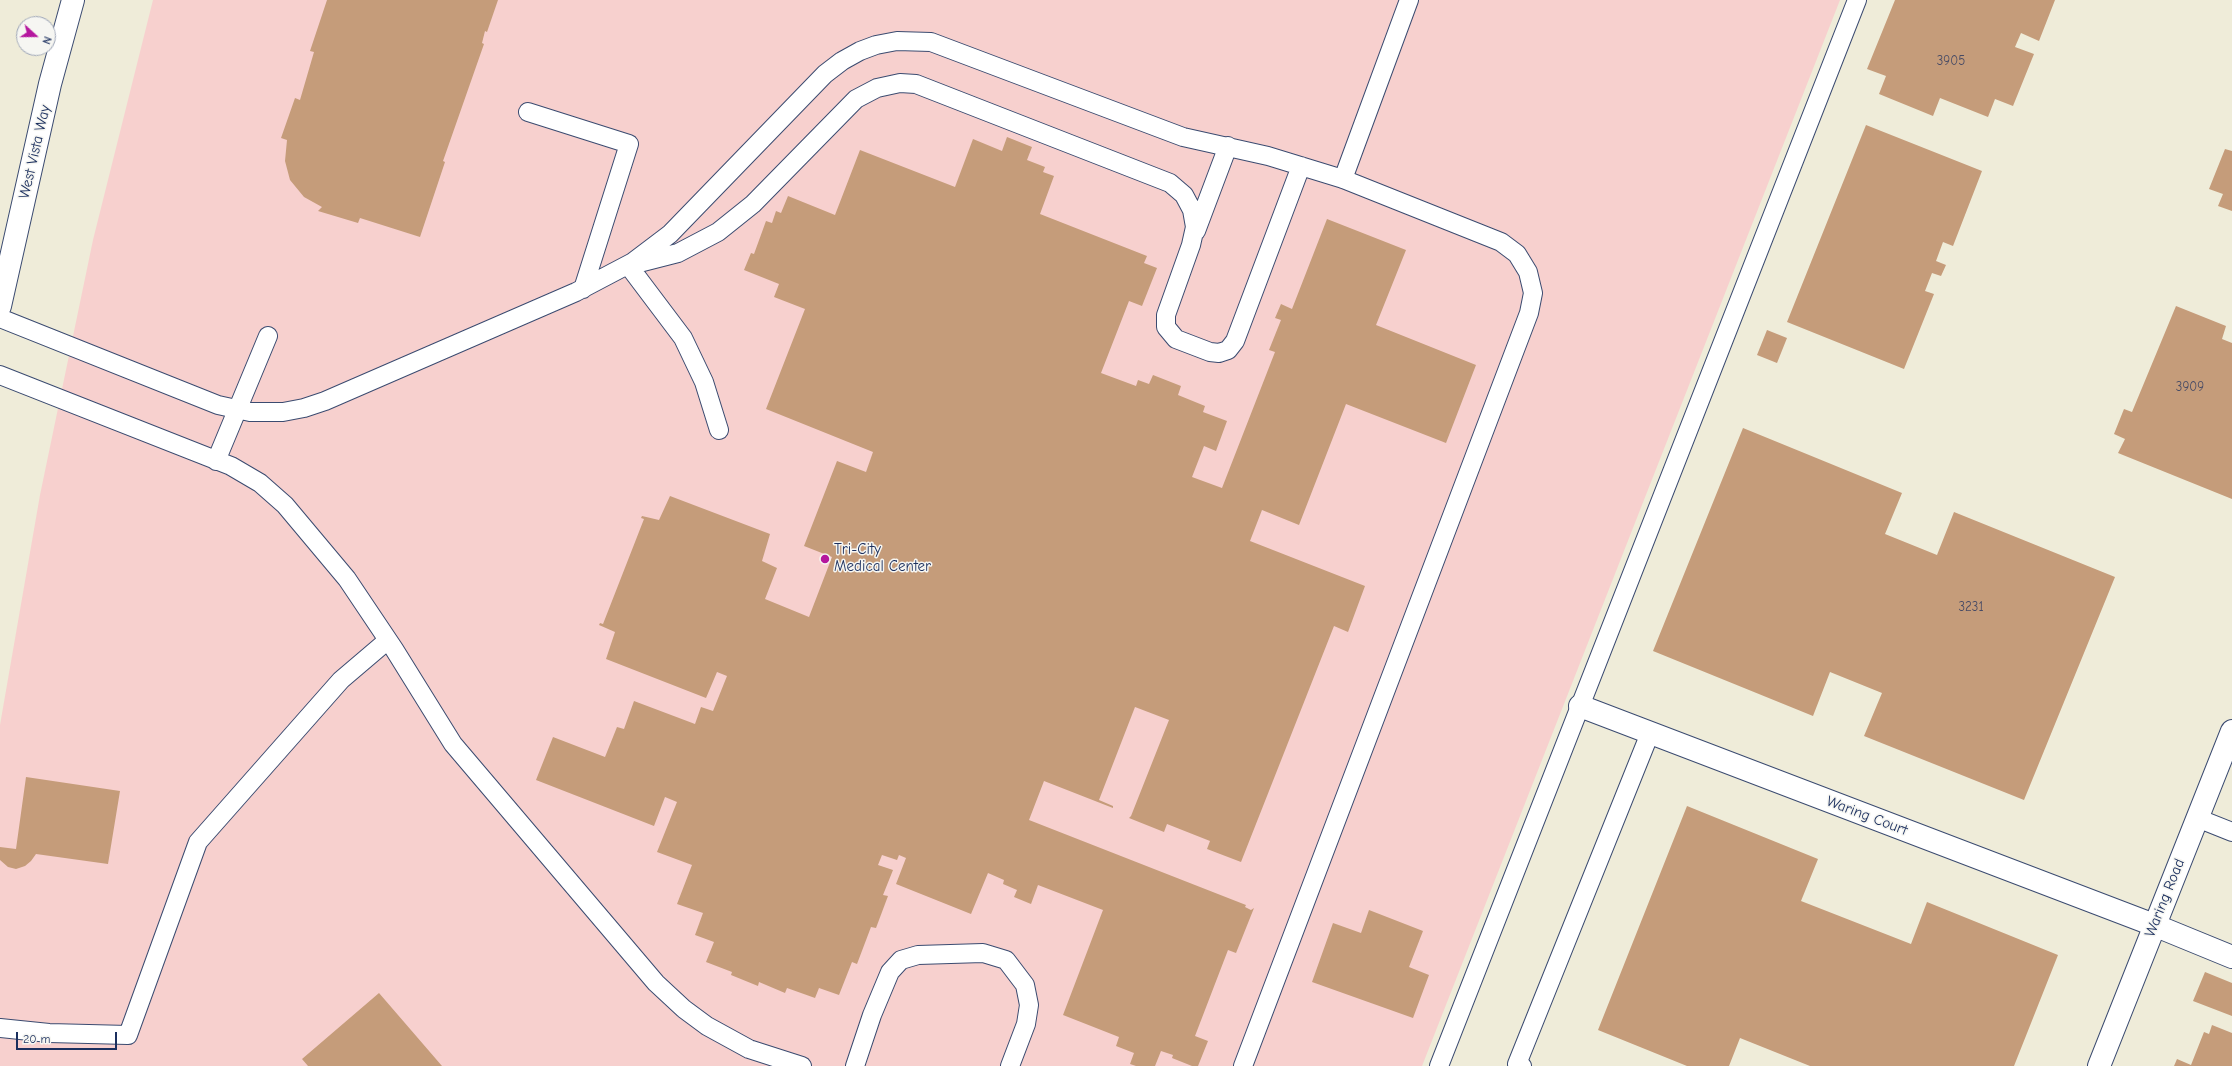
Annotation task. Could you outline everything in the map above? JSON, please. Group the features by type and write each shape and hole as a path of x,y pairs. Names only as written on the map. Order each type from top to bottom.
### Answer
{"street":[{"name":"West Vista Way","path":"0,306 50,84 73,0"},
{"name":"Waring Court","path":"1580,706 2154,925 2232,957"},
{"name":"Waring Road","path":"2099,1066 2232,731"}],"lane":[{"path":"1343,179 1409,0"},
{"path":"1439,1066 1857,0"},
{"path":"0,318 218,405 250,412 283,412 325,401 583,289 628,265 650,251 670,234 825,74 842,61 876,45 897,41 931,42 1183,137 1228,146 1343,179 1501,242 1517,254 1528,272 1533,293 1530,313 1243,1066"},
{"path":"628,265 659,260 678,253 718,232 753,204 856,99 877,88 900,83 928,87 1170,183 1184,195 1192,210 1195,227 1191,245"},
{"path":"528,112 629,144 583,289"},
{"path":"1228,146 1166,315 1166,327 1176,339 1210,352 1219,353 1228,350 1235,341 1302,166"},
{"path":"628,265 683,338 704,382 719,430"},
{"path":"216,460 268,336"},
{"path":"0,375 231,466 260,483 285,505 347,579 388,640 454,744 656,983 684,1009 707,1026 749,1049 802,1066"},
{"path":"0,1028 49,1033 128,1035 198,842 341,680 388,640"},
{"path":"1522,1066 1517,1064 1650,733"},
{"path":"2197,818 2232,832"},
{"path":"855,1066 872,1015 890,972 901,960 918,955 983,953 1006,960 1025,985 1029,1005 1026,1024 1010,1066"}],"shaded area":[{"name":"Tri-City Medical Center","path":"153,0 1840,0 1422,1066 0,1066 0,725 40,495 93,240"}],"building":[{"path":"327,0 498,0 487,32 485,31 482,43 484,44 443,161 445,162 420,237 360,218 358,223 318,211 322,207 304,197 290,180 285,161 287,140 281,138 295,98 300,100 314,52 310,51"},
{"path":"1895,0 2055,0 2039,41 2021,33 2015,47 2034,54 2013,106 1995,99 1988,117 1940,98 1933,116 1879,94 1886,76 1867,69"},
{"path":"1866,125 1982,171 1953,246 1943,242 1936,261 1946,265 1941,276 1932,273 1925,291 1934,294 1904,369 1787,322"},
{"path":"1007,137 1032,147 1027,160 1045,167 1043,172 1054,176 1040,214 1147,256 1144,263 1157,268 1142,306 1129,301 1101,373 1136,386 1138,380 1149,384 1153,375 1181,386 1178,395 1205,406 1203,412 1227,421 1216,451 1204,446 1192,477 1222,488 1275,352 1269,350 1281,320 1275,318 1281,304 1292,309 1327,219 1406,250 1376,325 1476,365 1446,443 1346,404 1299,525 1262,510 1250,541 1365,586 1348,632 1334,626 1241,862 1207,849 1210,841 1167,824 1164,832 1129,818 1169,720 1135,707 1099,800 1113,806 1113,808 1044,781 1029,820 1246,905 1245,907 1251,910 1254,908 1236,953 1228,950 1195,1036 1208,1041 1198,1066 1192,1066 1172,1058 1173,1055 1161,1051 1155,1066 1136,1066 1130,1064 1134,1053 1116,1046 1119,1037 1063,1015 1103,910 1038,885 1031,904 1014,897 1017,890 1003,884 1004,880 988,873 971,914 896,884 906,858 899,855 897,860 882,855 878,865 893,870 883,895 888,896 876,928 871,927 857,964 852,962 839,995 819,988 815,998 787,988 785,993 759,982 758,986 731,975 732,972 706,962 714,942 695,935 703,913 677,904 692,865 657,852 677,802 665,797 654,826 536,780 553,737 605,757 617,727 624,729 634,701 695,724 701,707 713,711 727,676 717,672 706,698 606,659 615,632 599,625 600,623 603,624 644,519 641,518 642,516 659,520 670,496 770,534 762,561 777,568 765,599 809,617 832,557 804,546 837,461 866,472 873,452 766,409 805,309 774,297 779,284 744,270 751,253 754,254 766,221 772,223 776,211 781,213 788,196 835,215 860,150 955,187 973,139 1002,151"},
{"path":"2225,149 2232,151 2232,211 2218,206 2223,194 2209,189"},
{"path":"2176,306 2226,326 2222,339 2232,343 2232,499 2118,453 2125,439 2114,434 2124,409 2132,412"},
{"path":"1767,330 1787,338 1777,363 1757,355"},
{"path":"1743,428 1902,493 1885,534 1937,555 1954,512 2115,577 2024,800 1864,736 1882,693 1830,672 1813,716 1653,651"},
{"path":"26,777 120,791 108,864 36,854 25,866 16,869 8,867 0,860 0,847 16,849"},
{"path":"1687,806 1818,859 1801,901 1911,944 1927,902 2058,955 2014,1066 1810,1066 1740,1038 1729,1066 1687,1066 1598,1030"},
{"path":"1369,910 1423,931 1409,967 1429,975 1413,1018 1312,982 1333,923 1361,933"},
{"path":"2205,972 2232,983 2232,1016 2193,1001"},
{"path":"379,993 442,1066 308,1066 302,1059"},
{"path":"2212,1025 2232,1033 2232,1066 2174,1066 2177,1059 2191,1065 2204,1032 2209,1034"}],"place":[{"name":"Tri-City Medical Center","path":"825,559"}]}
